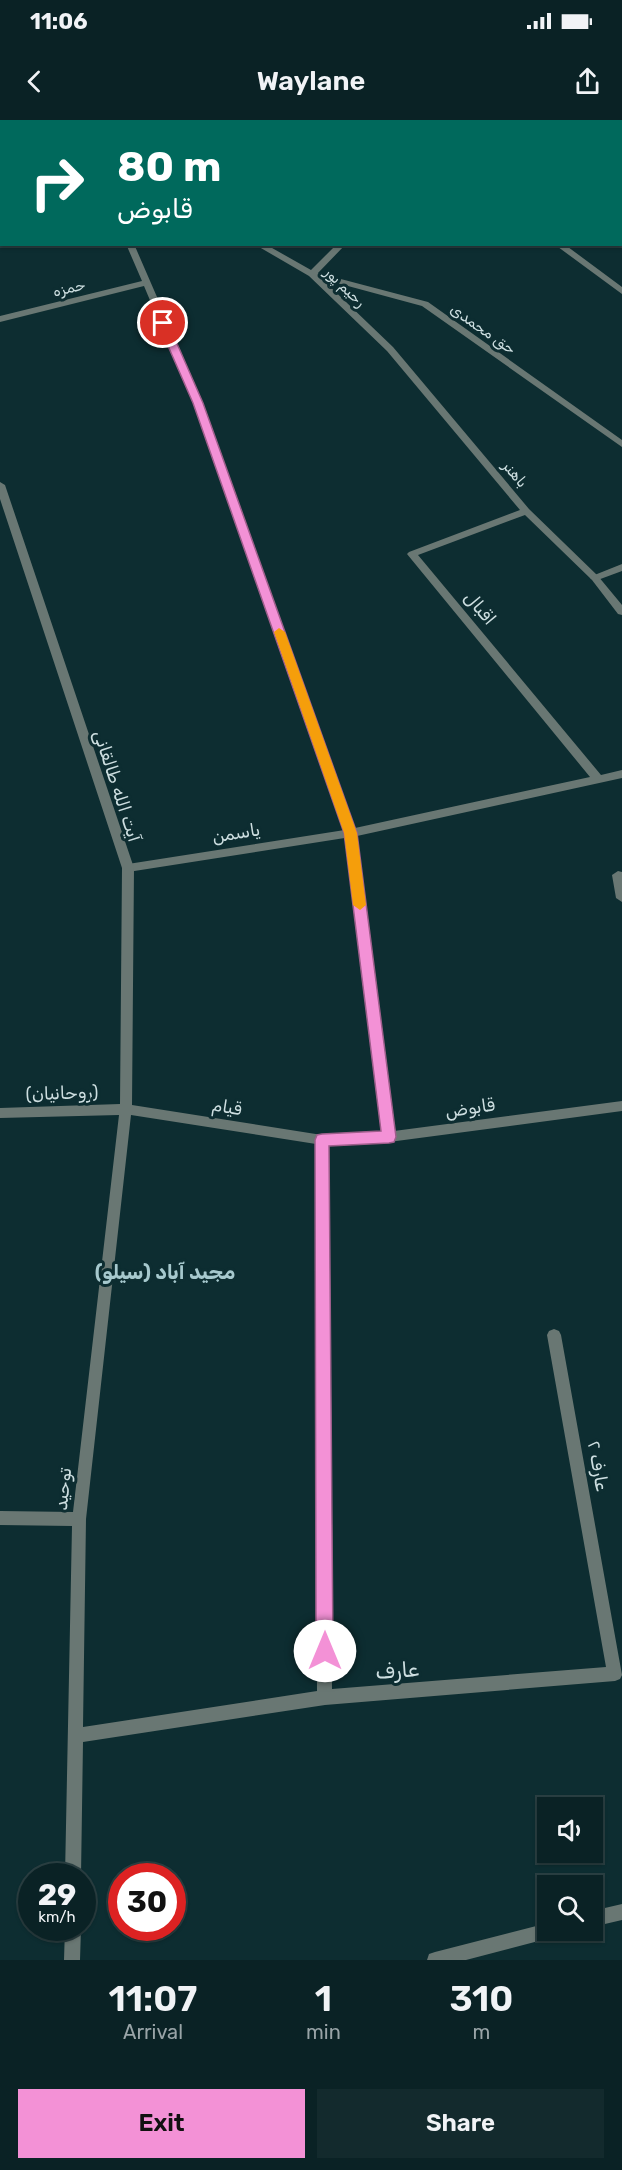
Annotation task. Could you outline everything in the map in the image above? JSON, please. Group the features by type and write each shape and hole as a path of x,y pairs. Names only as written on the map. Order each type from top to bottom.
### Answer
{"street":[{"path":"131,246 198,403 351,833 389,1137"},
{"path":"262,246 312,273"},
{"name":"رحیم پور","path":"340,246 312,273 390,350"},
{"path":"561,246 621,289"},
{"name":"حق محمدی","path":"312,273 425,304 622,444"},
{"name":"حمزه","path":"0,319 145,283"},
{"name":"باهنر","path":"390,350 526,511 595,578 622,612"},
{"name":"آیت الله طالقانی","path":"0,485 128,868 126,1109"},
{"name":"اقبال","path":"526,511 412,554 598,779"},
{"path":"595,578 622,567"},
{"path":"351,833 622,774"},
{"name":"یاسمن","path":"128,868 351,833"},
{"path":"618,875 622,898"},
{"name":"قابوض","path":"322,1140 389,1137 622,1106"},
{"name":"(روحانیان)","path":"0,1113 126,1109"},
{"name":"قیام","path":"126,1109 322,1140"},
{"name":"توحید","path":"74,1863 79,1519 126,1109"},
{"path":"322,1140 325,1697"},
{"name":"عارف ۲","path":"554,1335 615,1674"},
{"path":"0,1518 79,1519"},
{"name":"عارف","path":"75,1736 325,1697 615,1674"},
{"path":"603,1917 622,1912"},
{"path":"435,1960 537,1933"},
{"path":"72,1960 73,1941"}],"slow traffic":[{"path":"279,632 351,833 360,905"}],"district":[{"name":"(مجید آباد (سیلو","path":"165,1272"}],"route":[{"path":"163,323 198,403 351,833 389,1137 322,1140 325,1651"}]}
